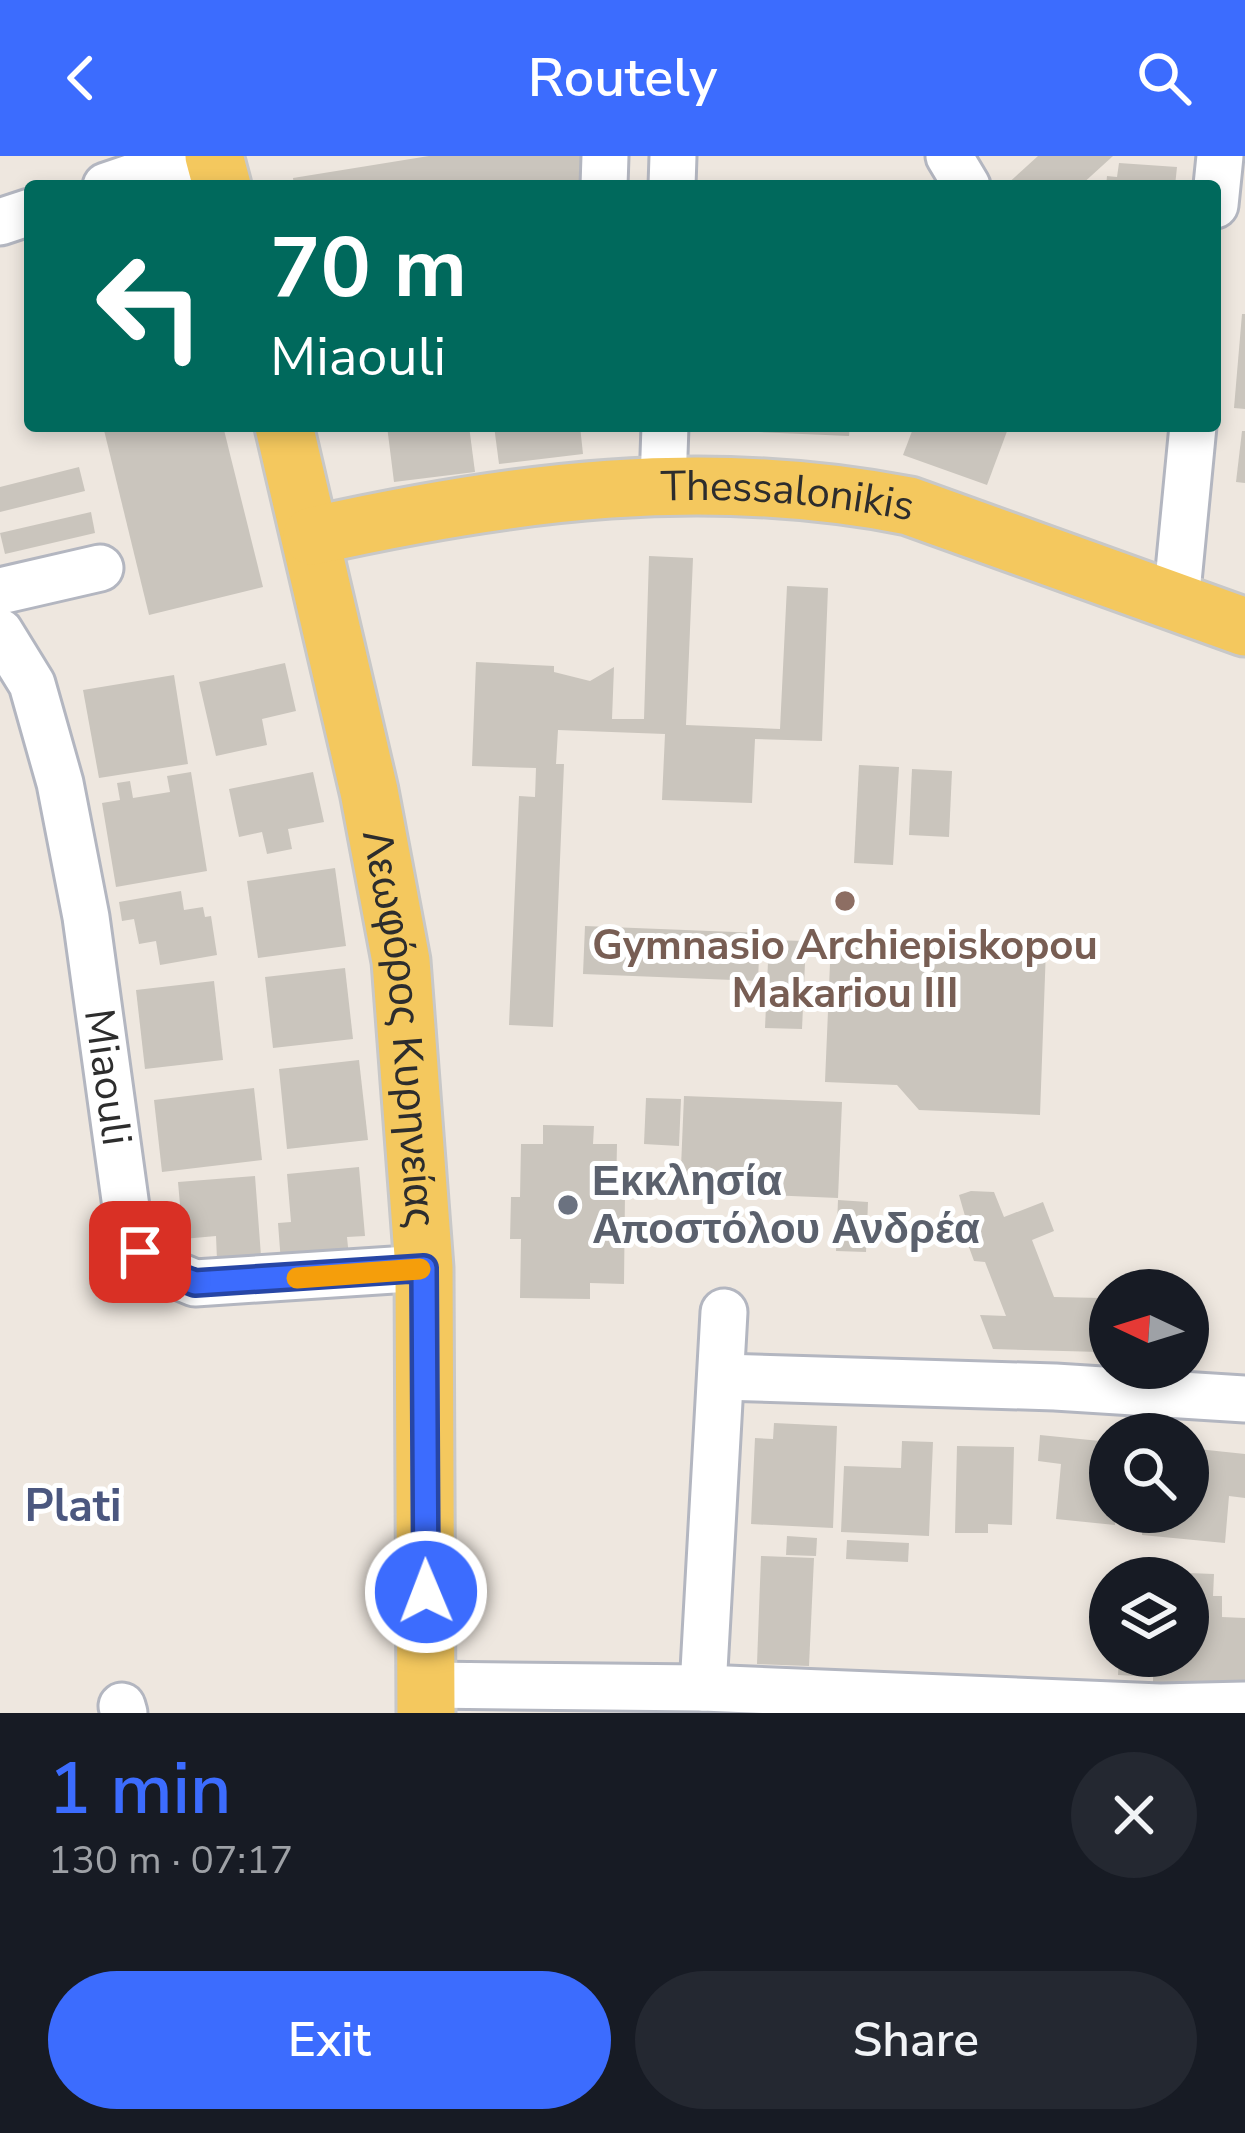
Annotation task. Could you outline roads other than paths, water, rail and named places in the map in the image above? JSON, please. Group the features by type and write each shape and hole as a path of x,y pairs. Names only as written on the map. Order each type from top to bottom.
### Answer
{"main road":[{"name":"Λεωφόρος Κυρηνείας","path":"286,432 373,809 401,961 424,1268 426,1699"},
{"name":"Thessalonikis","path":"312,536 540,493 663,484 843,495 909,506 1245,627"}],"street":[{"path":"124,180 195,156"},
{"path":"663,484 665,432"},
{"path":"1175,602 1192,432"},
{"path":"0,591 100,568"},
{"name":"Miaouli","path":"0,632 32,683 59,783 81,895 126,1208 140,1252 164,1271 195,1283 424,1268"},
{"path":"703,1688 724,1312"},
{"path":"721,1377 1055,1388 1245,1400"},
{"path":"426,1699 703,1688 895,1705 1160,1710 1245,1705"}],"place":[{"name":"Gymnasio Archiepiskopou Makariou III","path":"845,901"},
{"name":"Εκκλησία Αποστόλου Ανδρέα","path":"568,1205"}],"district":[{"name":"Plati","path":"73,1506"}]}
